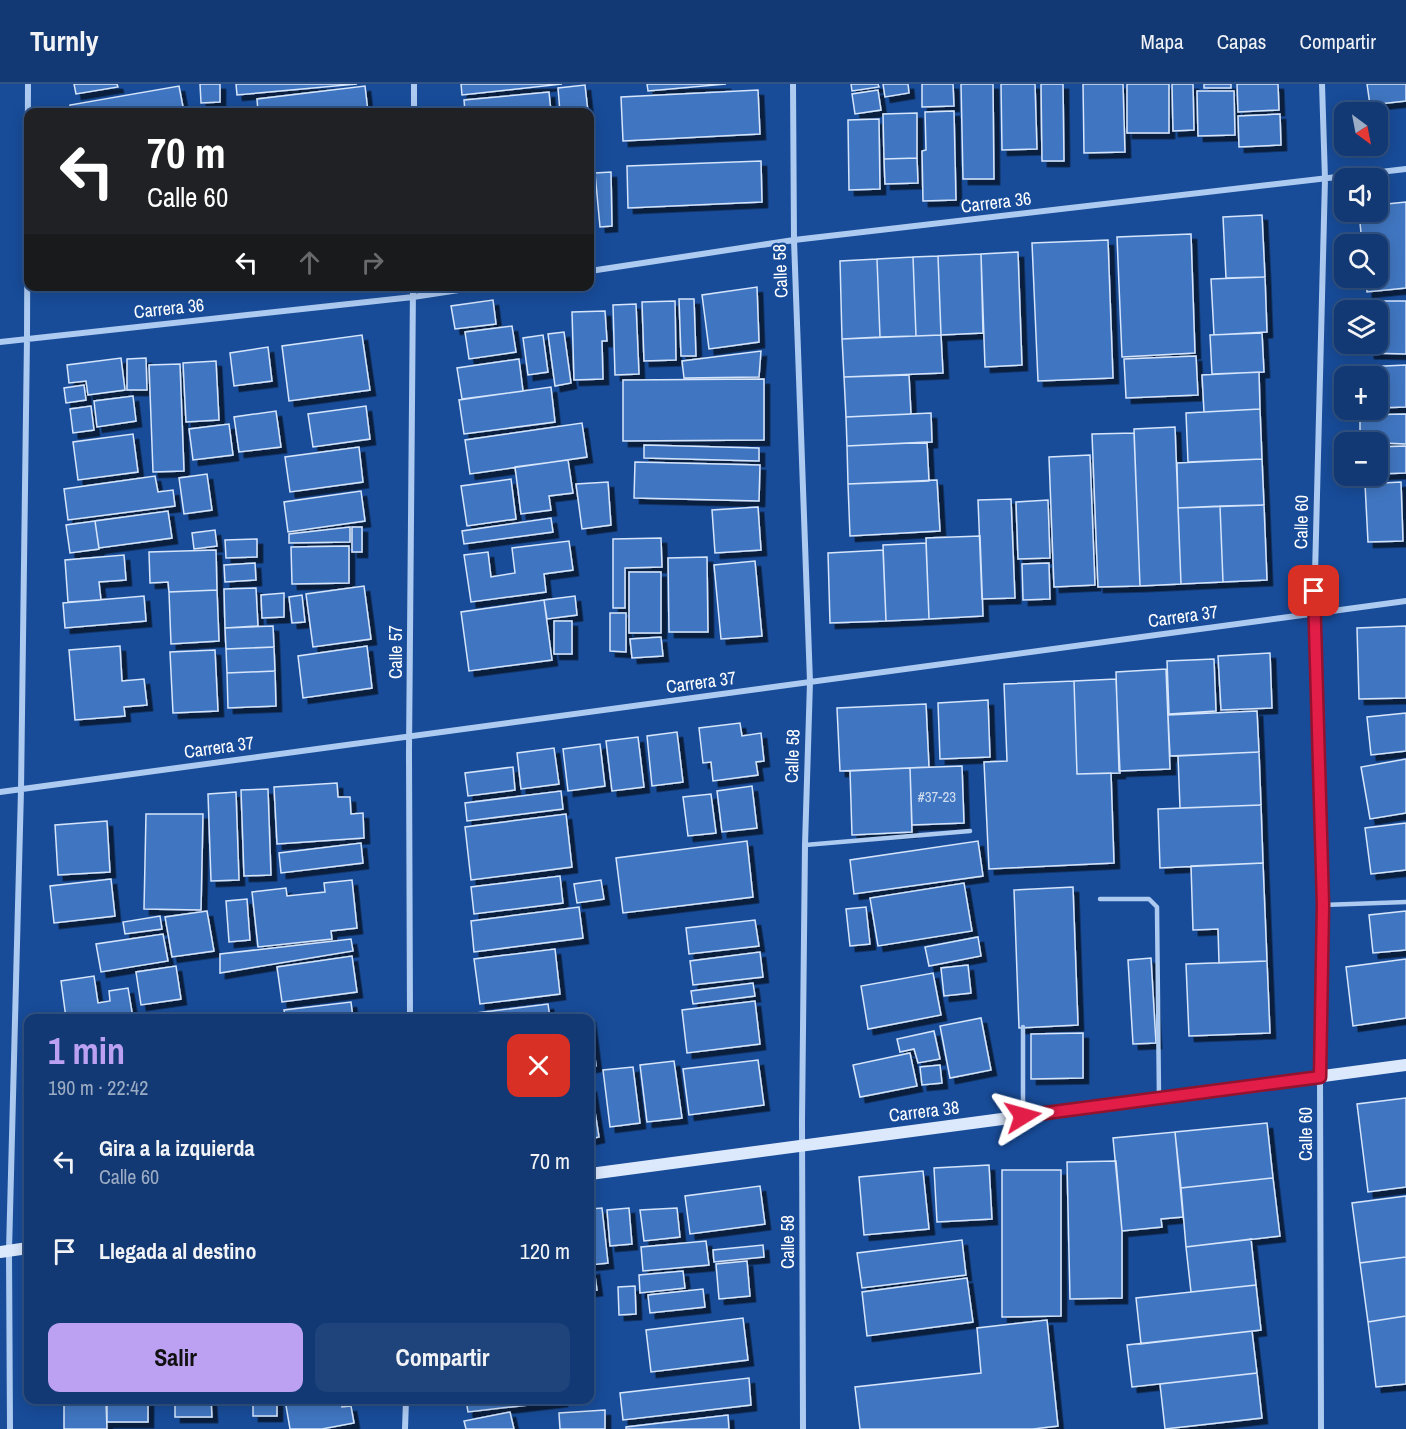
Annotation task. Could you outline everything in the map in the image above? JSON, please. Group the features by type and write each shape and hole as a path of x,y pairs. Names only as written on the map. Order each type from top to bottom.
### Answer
{"main road":[{"name":"Carrera 38","path":"594,1173 1406,1065"},
{"path":"4,1252 24,1249"}],"street":[{"path":"28,84 28,108"},
{"path":"414,84 414,108"},
{"name":"Calle 58","path":"793,84 794,240 810,682 805,845 802,1145 803,1429"},
{"name":"Calle 60","path":"1321,1429 1320,1077 1323,905 1314,614 1325,179 1322,84"},
{"name":"Carrera 36","path":"594,270 794,240 1406,169"},
{"path":"9,1429 4,1252 21,790 27,291"},
{"name":"Calle 57","path":"410,1014 412,291"},
{"name":"Carrera 36","path":"0,342 452,291"},
{"name":"Carrera 37","path":"0,792 1406,601"},
{"path":"405,1429 406,1404"}],"lane":[{"path":"805,845 970,831"},
{"path":"1100,899 1149,899 1157,907 1159,1098"},
{"path":"1323,905 1406,902"},
{"path":"1023,1027 1023,1116"}],"building":[{"path":"74,84 117,84 118,87 76,94"},
{"path":"200,84 220,84 220,102 201,103"},
{"path":"236,84 357,84 237,95"},
{"path":"461,84 562,84 462,95"},
{"path":"647,84 726,84 648,91"},
{"path":"851,84 878,84 879,87 852,91"},
{"path":"883,84 908,84 909,93 885,97"},
{"path":"922,84 953,84 954,106 922,107"},
{"path":"961,84 993,84 994,179 963,179"},
{"path":"1001,84 1035,84 1037,149 1002,150"},
{"path":"1041,84 1063,84 1064,161 1042,161"},
{"path":"1083,84 1123,84 1125,152 1084,153"},
{"path":"1127,84 1169,84 1169,133 1127,133"},
{"path":"1172,84 1193,84 1194,130 1173,131"},
{"path":"1204,84 1231,84 1231,88 1204,88"},
{"path":"1237,84 1278,84 1279,110 1238,112"},
{"path":"1367,84 1406,84 1406,101 1370,102"},
{"path":"585,85 588,108 560,108 558,88"},
{"path":"179,86 183,108 71,108 70,105"},
{"path":"365,86 368,108 258,108 257,99"},
{"path":"758,90 760,134 623,141 621,97"},
{"path":"878,90 881,110 855,114 852,94"},
{"path":"1197,91 1234,91 1235,135 1198,136"},
{"path":"549,92 551,108 465,108 464,100"},
{"path":"954,111 956,200 923,201 922,151 926,150 925,112"},
{"path":"917,113 917,158 884,159 883,114"},
{"path":"1280,114 1281,145 1239,147 1238,116"},
{"path":"879,119 880,189 849,190 848,120"},
{"path":"917,158 918,183 885,184 884,159"},
{"path":"761,161 762,202 628,208 627,166"},
{"path":"611,172 612,226 600,227 595,173"},
{"path":"1406,202 1406,288 1367,292 1367,288 1388,288 1388,234 1361,234 1360,222 1388,222 1388,204"},
{"path":"1262,215 1265,277 1226,278 1223,217"},
{"path":"1191,234 1195,353 1122,357 1117,237"},
{"path":"1108,240 1113,378 1038,381 1032,243"},
{"path":"1018,252 1022,365 985,367 981,254"},
{"path":"981,254 983,333 941,335 938,256"},
{"path":"938,256 941,335 916,336 913,257"},
{"path":"913,257 916,336 880,337 877,259"},
{"path":"877,259 880,337 842,339 840,261"},
{"path":"1265,277 1267,332 1214,335 1211,279"},
{"path":"757,287 759,342 709,349 702,295"},
{"path":"679,299 694,299 696,356 681,356"},
{"path":"493,300 496,324 455,329 451,306"},
{"path":"675,301 676,360 644,361 642,302"},
{"path":"1388,301 1406,301 1406,354 1388,354"},
{"path":"636,304 639,374 615,375 613,305"},
{"path":"605,311 607,341 602,341 603,379 574,380 572,312"},
{"path":"512,326 516,352 469,359 465,332"},
{"path":"564,332 571,383 555,386 548,334"},
{"path":"1262,333 1264,372 1212,374 1210,335"},
{"path":"362,335 370,390 289,401 282,346"},
{"path":"543,335 548,372 528,375 523,338"},
{"path":"941,335 943,373 844,377 842,339"},
{"path":"268,347 272,381 234,386 230,353"},
{"path":"761,351 759,377 684,378 682,361"},
{"path":"1196,356 1198,395 1126,398 1124,359"},
{"path":"121,358 125,390 88,395 86,381 69,383 67,365"},
{"path":"146,358 147,390 127,390 127,359"},
{"path":"519,359 523,391 462,399 457,368"},
{"path":"216,361 219,420 186,422 183,363"},
{"path":"180,364 184,471 153,472 149,365"},
{"path":"1406,365 1406,407 1388,408 1388,366 1384,366"},
{"path":"1259,372 1260,409 1204,412 1202,375"},
{"path":"909,375 911,414 846,417 844,377"},
{"path":"764,379 764,440 623,441 623,380"},
{"path":"84,385 86,400 66,403 64,388"},
{"path":"551,387 555,422 464,434 459,400"},
{"path":"133,396 136,421 97,427 94,401"},
{"path":"91,406 94,430 73,433 70,409"},
{"path":"366,406 370,439 313,447 308,414"},
{"path":"1260,409 1262,459 1188,462 1186,413"},
{"path":"276,411 281,447 239,452 234,417"},
{"path":"931,413 932,442 847,446 846,417"},
{"path":"1388,414 1406,414 1406,444 1388,443 1388,432 1360,432 1360,420 1388,420"},
{"path":"582,423 587,457 470,474 465,440"},
{"path":"229,424 233,455 193,460 189,429"},
{"path":"1175,427 1181,584 1140,586 1134,429"},
{"path":"1134,433 1140,586 1098,587 1092,434"},
{"path":"133,434 138,472 78,480 73,442"},
{"path":"927,442 929,481 848,484 847,446"},
{"path":"644,445 759,448 759,461 644,458"},
{"path":"1406,446 1406,473 1388,474 1388,447"},
{"path":"359,447 363,482 290,492 285,457"},
{"path":"1090,455 1095,585 1054,587 1049,457"},
{"path":"1262,459 1264,505 1178,508 1177,463"},
{"path":"568,460 573,493 549,496 551,510 521,514 515,467"},
{"path":"635,462 760,465 759,501 634,498"},
{"path":"207,474 212,510 184,514 179,478"},
{"path":"155,476 158,492 173,490 175,506 68,520 64,489"},
{"path":"511,479 516,519 467,526 461,486"},
{"path":"937,480 940,531 850,536 848,484"},
{"path":"608,482 611,525 582,529 576,484"},
{"path":"1401,482 1403,541 1368,542 1365,486 1388,486 1388,483"},
{"path":"361,491 365,521 288,532 284,502"},
{"path":"1011,499 1015,598 982,599 978,500"},
{"path":"1048,500 1050,558 1018,559 1016,502"},
{"path":"1264,505 1267,580 1223,582 1220,506"},
{"path":"1220,506 1223,582 1181,584 1178,508"},
{"path":"758,507 761,550 715,553 712,510"},
{"path":"168,511 172,538 99,548 95,521"},
{"path":"551,518 553,532 464,544 462,531"},
{"path":"95,521 99,549 70,553 66,525"},
{"path":"350,527 350,542 289,543 289,534"},
{"path":"352,527 362,527 362,552 352,552"},
{"path":"215,530 217,546 194,549 192,533"},
{"path":"980,536 983,616 929,619 926,538"},
{"path":"661,538 662,567 625,568 625,608 613,608 613,539"},
{"path":"257,539 257,557 226,558 225,540"},
{"path":"569,541 573,570 544,574 546,592 471,602 464,555 488,552 491,577 515,573 512,548"},
{"path":"926,543 929,619 886,621 883,545"},
{"path":"349,546 349,583 292,584 291,547"},
{"path":"216,550 217,590 169,592 168,582 150,583 149,552"},
{"path":"883,550 886,621 830,623 828,553"},
{"path":"124,555 126,580 99,582 101,600 68,602 65,560"},
{"path":"707,557 708,632 669,632 668,558"},
{"path":"755,561 762,636 721,639 714,565"},
{"path":"255,563 256,580 225,582 224,565"},
{"path":"1049,563 1050,599 1023,600 1022,564"},
{"path":"629,572 661,572 661,633 629,633"},
{"path":"364,586 371,639 313,647 306,594"},
{"path":"256,588 258,626 225,628 224,589"},
{"path":"217,590 219,641 171,644 169,592"},
{"path":"284,593 284,617 262,618 261,595"},
{"path":"302,595 305,622 292,623 289,597"},
{"path":"144,596 146,621 65,628 63,603"},
{"path":"575,596 577,615 547,619 544,600"},
{"path":"544,600 552,660 469,671 461,612"},
{"path":"610,613 626,613 626,652 610,651"},
{"path":"554,621 572,621 572,654 554,654"},
{"path":"273,626 274,647 226,649 225,628"},
{"path":"1406,626 1406,698 1359,699 1357,628"},
{"path":"661,637 663,656 632,658 630,639"},
{"path":"120,646 122,681 144,679 147,705 124,707 125,716 75,720 69,650"},
{"path":"367,646 372,688 303,698 298,656"},
{"path":"274,647 275,671 227,673 226,649"},
{"path":"215,650 218,711 173,713 170,652"},
{"path":"1270,653 1272,708 1221,710 1218,656"},
{"path":"1214,659 1216,711 1169,714 1167,661"},
{"path":"1166,669 1170,769 1119,771 1116,672"},
{"path":"275,671 276,706 228,708 227,673"},
{"path":"1116,679 1120,773 1077,774 1074,681"},
{"path":"1074,681 1077,774 1111,773 1114,863 989,869 984,762 1007,761 1004,684"},
{"path":"988,700 990,757 940,759 938,703"},
{"path":"926,704 929,767 840,771 837,708"},
{"path":"1257,711 1259,752 1170,756 1168,715"},
{"path":"1406,713 1406,751 1371,755 1367,717"},
{"path":"740,723 742,736 761,733 764,761 756,762 758,775 713,781 711,762 703,763 699,728"},
{"path":"677,732 683,782 652,786 647,736"},
{"path":"638,737 644,787 612,791 606,741"},
{"path":"600,744 605,786 568,791 563,749"},
{"path":"554,748 559,784 521,789 517,753"},
{"path":"1259,752 1261,805 1180,808 1178,756"},
{"path":"1406,759 1406,813 1370,819 1361,767"},
{"path":"962,766 964,823 912,825 910,768"},
{"path":"513,767 515,790 468,796 465,773"},
{"path":"910,768 912,832 852,835 850,771"},
{"path":"337,783 338,797 350,797 351,814 363,813 364,838 277,844 274,787"},
{"path":"752,786 757,828 722,832 717,791"},
{"path":"268,789 271,875 244,876 241,790"},
{"path":"561,791 563,809 467,821 465,803"},
{"path":"236,792 239,880 211,881 208,794"},
{"path":"711,794 716,833 688,836 683,797"},
{"path":"1261,805 1263,863 1160,868 1158,809"},
{"path":"146,814 203,814 201,910 144,909"},
{"path":"566,814 572,867 471,880 465,827"},
{"path":"107,821 110,872 58,875 55,825"},
{"path":"1406,823 1406,870 1371,874 1365,828"},
{"path":"747,841 753,897 623,913 616,858"},
{"path":"978,841 983,876 854,894 850,860"},
{"path":"361,843 363,863 281,873 279,853"},
{"path":"1263,863 1267,961 1219,963 1218,929 1193,930 1191,866"},
{"path":"560,876 563,903 474,914 471,887"},
{"path":"111,879 115,916 54,923 50,886"},
{"path":"352,880 357,928 331,931 332,939 258,947 252,892 286,888 287,896 325,892 324,883"},
{"path":"601,880 604,899 577,903 574,884"},
{"path":"964,883 972,931 878,946 870,898"},
{"path":"1073,887 1078,1025 1019,1028 1014,890"},
{"path":"247,899 250,940 229,942 226,901"},
{"path":"579,907 583,938 474,952 471,921"},
{"path":"866,907 870,944 850,946 846,909"},
{"path":"207,911 214,951 172,957 165,917"},
{"path":"1406,911 1406,950 1373,953 1369,915"},
{"path":"160,916 162,929 125,934 123,922"},
{"path":"755,920 759,946 689,954 686,928"},
{"path":"163,934 168,961 101,972 96,944"},
{"path":"978,937 981,956 929,966 925,947"},
{"path":"351,939 353,951 220,973 220,954"},
{"path":"555,949 560,994 480,1004 474,959"},
{"path":"760,952 763,977 693,985 690,961"},
{"path":"352,956 357,992 282,1002 277,967"},
{"path":"1151,958 1156,1043 1133,1044 1128,960"},
{"path":"1406,959 1406,1018 1353,1026 1346,967"},
{"path":"1267,961 1270,1033 1189,1036 1186,964"},
{"path":"968,965 971,993 944,996 941,968"},
{"path":"176,966 181,999 141,1005 136,972"},
{"path":"933,973 941,1015 868,1029 861,986"},
{"path":"94,976 98,1003 110,1001 109,991 128,988 132,1014 65,1014 61,981"},
{"path":"753,983 755,996 693,1004 691,991"},
{"path":"755,1001 760,1044 687,1053 682,1010"},
{"path":"351,1002 352,1014 284,1014 284,1010"},
{"path":"548,1004 549,1014 468,1014"},
{"path":"981,1018 991,1070 950,1078 940,1026"},
{"path":"934,1031 940,1059 918,1063 914,1049 900,1052 897,1039"},
{"path":"1083,1033 1083,1078 1031,1079 1031,1034"},
{"path":"910,1053 917,1086 860,1097 853,1065"},
{"path":"758,1060 764,1105 689,1115 683,1069"},
{"path":"674,1061 682,1118 647,1122 640,1065"},
{"path":"940,1065 942,1083 922,1085 920,1067"},
{"path":"633,1067 640,1123 610,1127 603,1070"},
{"path":"1406,1098 1406,1187 1368,1192 1357,1104"},
{"path":"594,1106 599,1137 594,1138"},
{"path":"1267,1123 1273,1178 1181,1188 1175,1132"},
{"path":"1175,1132 1183,1217 1161,1219 1162,1227 1122,1231 1113,1138"},
{"path":"1116,1161 1122,1231 1122,1298 1070,1299 1067,1162"},
{"path":"989,1165 992,1219 937,1222 934,1168"},
{"path":"1002,1170 1061,1170 1061,1316 1002,1317"},
{"path":"923,1171 929,1229 864,1235 859,1177"},
{"path":"1273,1178 1280,1236 1186,1247 1181,1188"},
{"path":"760,1186 765,1224 690,1234 685,1196"},
{"path":"1406,1196 1406,1257 1360,1263 1352,1203"},
{"path":"602,1208 608,1263 594,1265 594,1209"},
{"path":"629,1208 632,1244 610,1246 607,1210"},
{"path":"677,1208 680,1237 644,1241 640,1210"},
{"path":"1251,1239 1256,1285 1191,1292 1186,1247"},
{"path":"962,1240 966,1275 862,1288 857,1253"},
{"path":"706,1241 709,1265 643,1271 641,1247"},
{"path":"763,1245 764,1257 714,1262 713,1250"},
{"path":"1406,1257 1406,1316 1368,1322 1360,1263"},
{"path":"747,1261 750,1296 719,1299 716,1264"},
{"path":"594,1269 597,1290 594,1290"},
{"path":"683,1271 685,1288 640,1293 639,1275"},
{"path":"967,1278 973,1322 867,1336 862,1292"},
{"path":"1256,1285 1261,1330 1141,1344 1136,1298"},
{"path":"635,1286 636,1314 619,1315 618,1287"},
{"path":"703,1289 705,1307 650,1313 648,1295"},
{"path":"1406,1316 1406,1384 1376,1387 1368,1322"},
{"path":"743,1318 748,1360 651,1372 646,1330"},
{"path":"1047,1320 1058,1426 1033,1429 860,1429 855,1387 981,1373 977,1328"},
{"path":"1252,1331 1257,1373 1132,1387 1127,1345"},
{"path":"1257,1373 1262,1418 1165,1429 1160,1384"},
{"path":"749,1378 751,1405 623,1420 620,1393"},
{"path":"64,1404 106,1404 107,1429 64,1429"},
{"path":"107,1404 148,1404 148,1422 107,1422"},
{"path":"175,1404 211,1404 212,1417 175,1417"},
{"path":"253,1404 277,1404 277,1416 253,1416"},
{"path":"286,1404 351,1406 354,1423 322,1429 290,1429"},
{"path":"467,1404 536,1404 468,1412"},
{"path":"605,1410 605,1429 560,1429 559,1413"},
{"path":"510,1412 514,1429 466,1429 464,1421"},
{"path":"728,1415 729,1429 626,1429 626,1427"}],"route":[{"path":"1023,1116 1320,1077 1323,905 1314,591"}]}
